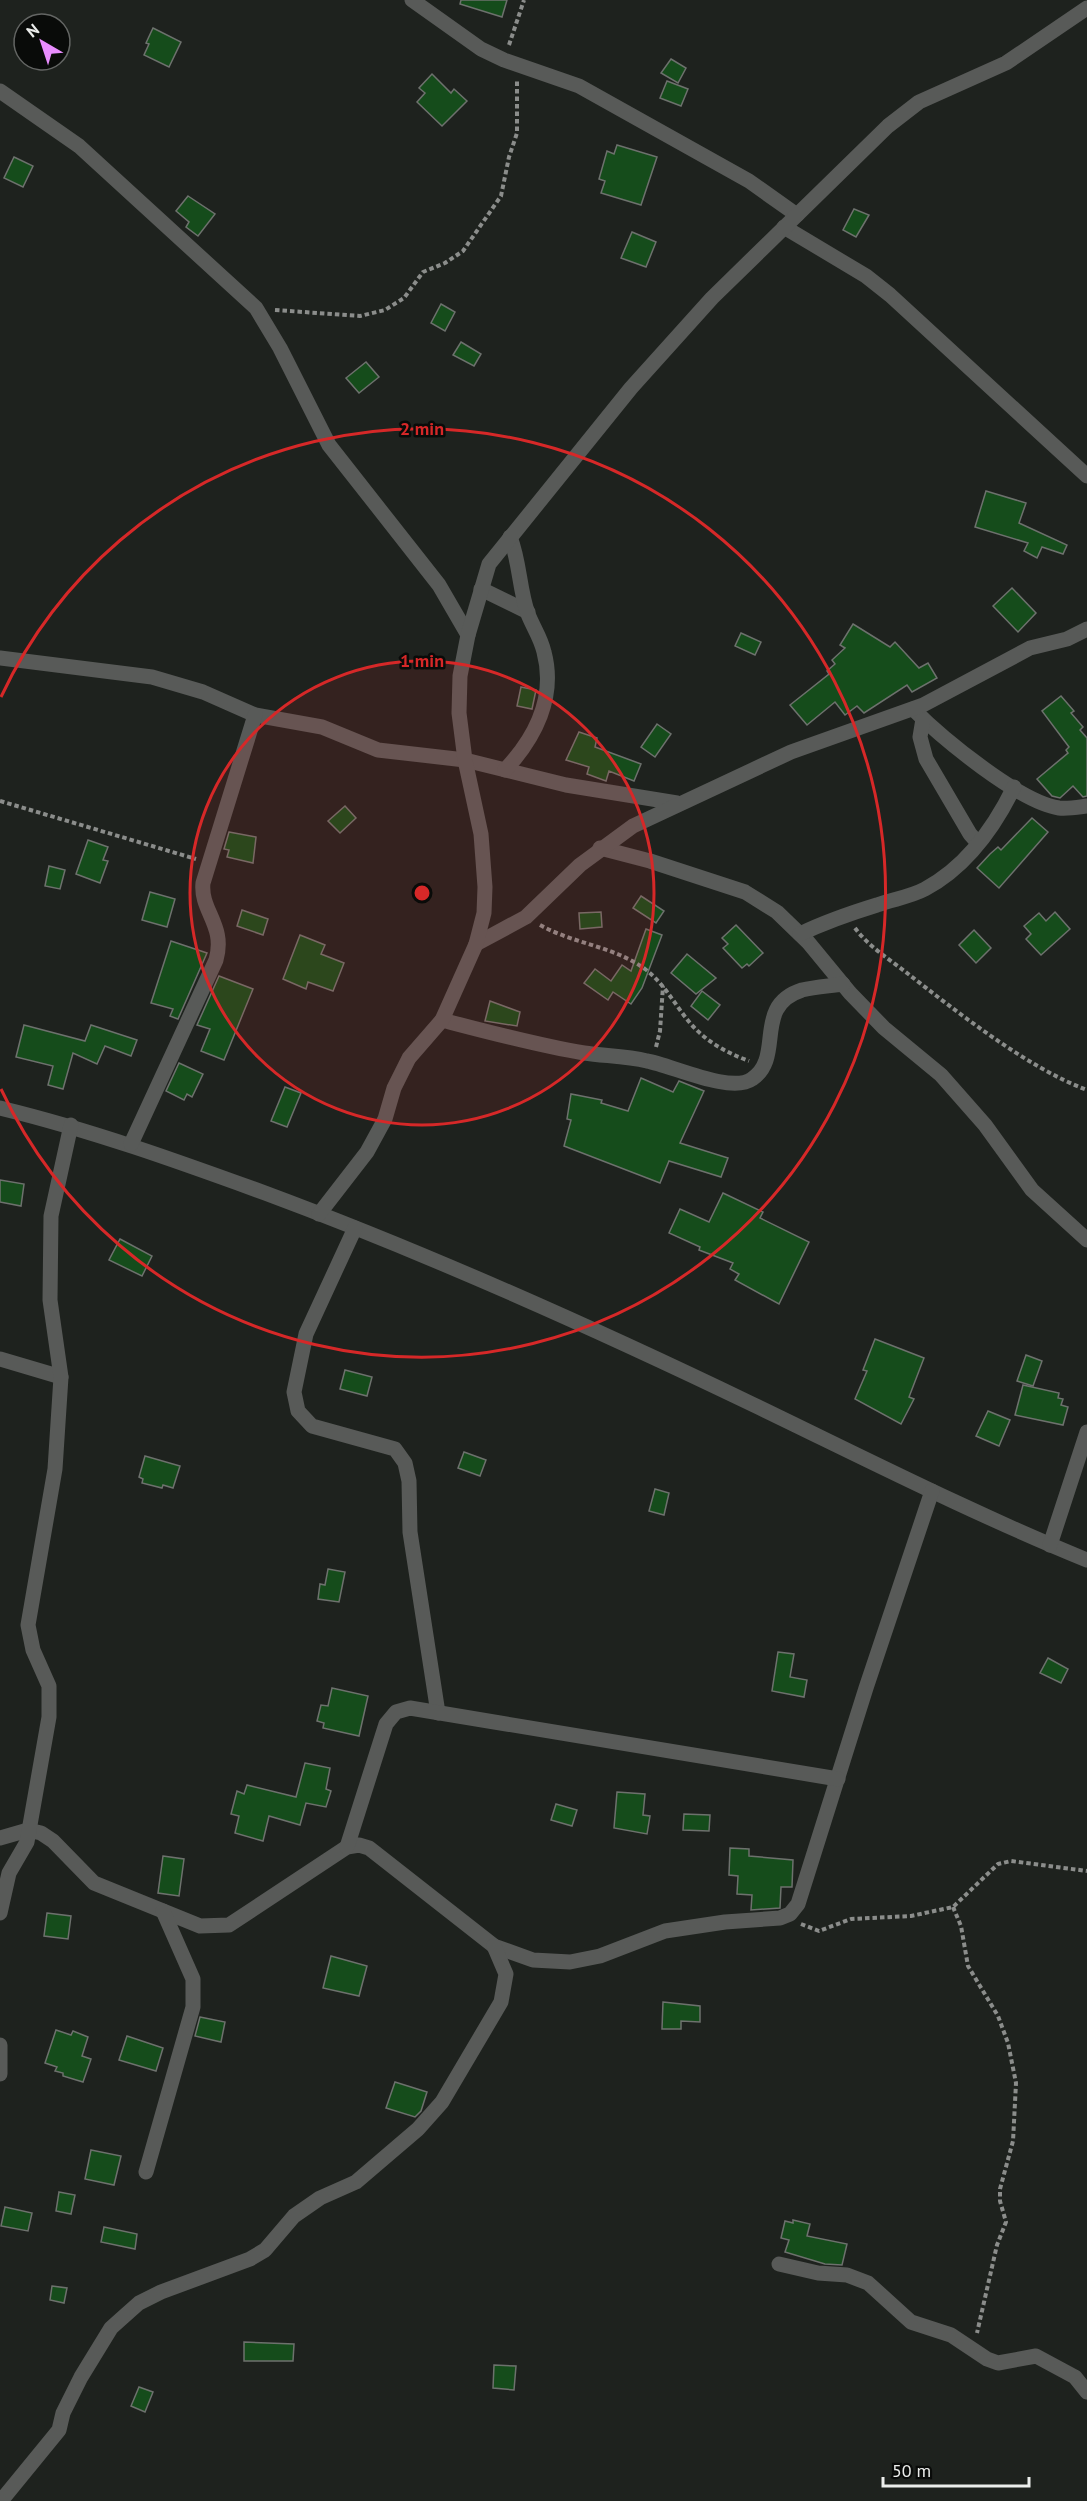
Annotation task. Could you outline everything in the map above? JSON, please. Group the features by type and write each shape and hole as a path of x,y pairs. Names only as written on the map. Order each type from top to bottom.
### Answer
{"street":[{"path":"412,0 481,48 510,62 579,86 749,182 796,215"},
{"path":"319,1214 367,1152 385,1119 394,1088 409,1058 442,1020 476,944 484,913 485,887 481,834 465,760 459,713 460,676 468,635 489,564 631,388 712,298 888,126 919,102 1006,63 1087,8"},
{"path":"0,91 79,146 256,308 290,367 329,445 439,585 468,635"},
{"path":"784,227 866,276 890,295 1087,476"},
{"path":"505,770 535,732 548,690 548,671 544,652 528,612 510,537"},
{"path":"481,589 528,612"},
{"path":"476,944 526,917 600,848 633,826 677,803 801,748 918,714 957,688 1030,648 1067,639 1087,629"},
{"path":"0,658 152,677 203,692 255,715 322,727 378,750 394,754 465,760 618,795 677,803"},
{"path":"918,714 958,750 1043,803 1059,808 1087,806"},
{"path":"918,714 920,737 926,759 966,828 978,843"},
{"path":"131,1144 216,960 219,937 202,895 255,715"},
{"path":"800,933 845,915 924,889 948,874 978,843 999,816 1014,787"},
{"path":"600,848 650,861 745,892 777,912 800,933 884,1028 941,1075 985,1125 1032,1190 1087,1240"},
{"path":"442,1020 584,1053 651,1062 685,1072 740,1083 750,1081 765,1065 770,1027 782,1002 802,990 843,984"},
{"path":"0,1108 71,1125 131,1144 355,1227 544,1307 932,1491 1087,1560"},
{"path":"0,1913 9,1873 27,1842 50,1699 50,1686 33,1650 28,1625 55,1469 61,1377 50,1300 51,1216 71,1125"},
{"path":"355,1227 306,1334 294,1392 298,1411 312,1426 395,1449 405,1463 409,1481 410,1532 438,1713"},
{"path":"0,1359 61,1377"},
{"path":"1050,1545 1087,1432"},
{"path":"0,1838 28,1830 41,1833 53,1841 94,1882 200,1926 229,1925 347,1847 359,1845 369,1848 494,1946 533,1960 570,1962 600,1956 665,1931 780,1918 790,1914 798,1904 932,1491"},
{"path":"347,1847 386,1724 396,1712 411,1708 838,1779"},
{"path":"146,2172 193,2007 192,1978 164,1911"},
{"path":"1,2501 59,2430 63,2413 81,2377 111,2328 120,2319 139,2303 161,2292 258,2255 284,2230 294,2216 320,2198 356,2182 418,2129 442,2102 501,2002 506,1974 494,1946"},
{"path":"0,2045 0,2074"},
{"path":"779,2264 819,2273 847,2275 868,2283 911,2322 951,2335 998,2363 1036,2356 1075,2377 1087,2392"}],"path":[{"path":"256,308 360,316 385,310 404,298 423,272 445,263 463,251 501,196 509,157 517,133 510,62 524,0"},
{"path":"0,801 108,835 211,863"},
{"path":"845,915 860,935 951,1006 1063,1081 1087,1090"},
{"path":"526,917 571,938 622,954 663,985 681,1013 705,1039 724,1051 765,1065"},
{"path":"651,1062 660,1031 663,985"},
{"path":"780,1918 819,1931 851,1918 911,1916 953,1907 998,1864 1011,1861 1087,1871"},
{"path":"953,1907 962,1926 968,1966 998,2016 1008,2043 1016,2083 1013,2140 1000,2189 1000,2201 1006,2222 997,2245 989,2289 973,2350"}],"building":[{"path":"461,0 507,0 502,17 460,4"},
{"path":"153,28 181,42 169,67 144,55 149,44 146,43"},
{"path":"671,59 686,68 678,83 661,73"},
{"path":"432,74 451,93 454,89 467,101 442,126 417,102 425,93 419,88"},
{"path":"667,81 688,89 681,106 660,98"},
{"path":"617,145 657,157 641,205 601,193 605,181 599,179 607,151 614,154"},
{"path":"14,157 33,166 23,187 4,178"},
{"path":"188,196 215,214 198,236 186,227 189,222 176,211"},
{"path":"854,209 869,215 856,237 843,230"},
{"path":"632,232 656,242 646,267 621,258"},
{"path":"441,304 455,312 445,331 431,323"},
{"path":"461,342 481,354 474,366 453,355"},
{"path":"366,362 379,377 359,393 346,378"},
{"path":"986,491 1026,503 1019,523 1067,545 1063,554 1042,547 1037,558 1024,551 1028,543 975,527"},
{"path":"1012,588 1036,613 1018,632 993,606"},
{"path":"853,624 890,647 895,642 919,668 928,663 937,678 912,692 907,685 864,713 857,706 845,715 835,702 807,725 790,705 829,674 827,671 835,664 832,660 845,648 840,645"},
{"path":"741,633 761,642 755,655 735,646"},
{"path":"521,687 536,690 532,709 517,706"},
{"path":"1061,696 1074,711 1071,713 1083,727 1080,730 1087,738 1087,796 1083,797 1073,786 1060,798 1052,796 1037,779 1068,753 1066,750 1069,747 1042,711"},
{"path":"657,724 671,734 655,757 641,747"},
{"path":"579,732 597,738 595,747 641,764 634,781 609,771 606,781 587,774 589,767 566,760"},
{"path":"345,806 356,818 340,833 328,821"},
{"path":"1032,818 1048,832 999,888 977,868 998,847 1001,850"},
{"path":"229,832 256,837 253,863 227,857 229,850 224,849"},
{"path":"88,840 108,847 103,860 108,861 100,883 76,874"},
{"path":"49,866 65,870 60,889 45,886"},
{"path":"150,892 175,899 167,927 142,920"},
{"path":"641,896 664,911 656,923 633,908"},
{"path":"242,910 268,919 263,935 237,926"},
{"path":"601,912 602,927 580,929 579,913"},
{"path":"1055,912 1070,929 1041,955 1026,939 1031,934 1024,926 1039,913 1046,921"},
{"path":"736,925 763,953 749,966 747,964 742,968 723,948 728,944 722,938"},
{"path":"646,929 662,935 642,988 631,1004 613,992 608,1000 584,983 595,969 611,981 622,965 631,971"},
{"path":"974,930 991,948 976,963 959,945"},
{"path":"300,935 325,945 321,954 344,963 333,991 308,982 306,989 283,979"},
{"path":"171,941 207,953 178,1019 170,1016 173,1009 151,1003"},
{"path":"687,954 716,978 696,994 671,973"},
{"path":"219,976 253,989 224,1060 201,1051 210,1029 197,1025"},
{"path":"702,991 720,1005 708,1020 691,1006"},
{"path":"490,1001 520,1012 517,1026 485,1021"},
{"path":"24,1025 85,1041 91,1025 137,1040 131,1056 105,1046 97,1064 73,1053 63,1089 48,1085 53,1066 16,1057"},
{"path":"179,1063 203,1074 192,1097 187,1094 184,1100 166,1091"},
{"path":"641,1078 673,1092 679,1081 704,1091 680,1143 728,1158 721,1177 669,1161 660,1183 564,1146 571,1120 567,1119 571,1094 602,1100 601,1103 628,1111"},
{"path":"285,1087 301,1093 287,1127 271,1121"},
{"path":"0,1180 24,1184 21,1206 0,1202"},
{"path":"723,1193 763,1212 760,1218 809,1242 779,1304 735,1280 739,1274 730,1269 733,1263 699,1250 700,1247 669,1233 680,1209 709,1222"},
{"path":"120,1239 152,1256 142,1276 109,1260"},
{"path":"875,1339 924,1358 909,1397 914,1399 901,1424 855,1399 867,1371 863,1370"},
{"path":"1026,1355 1042,1361 1033,1386 1017,1381"},
{"path":"345,1370 372,1377 367,1396 340,1389"},
{"path":"1023,1385 1059,1393 1058,1398 1063,1399 1061,1405 1068,1407 1063,1425 1015,1415"},
{"path":"988,1411 1010,1420 999,1446 976,1436"},
{"path":"464,1452 486,1460 480,1476 458,1468"},
{"path":"145,1456 180,1466 173,1488 142,1483 143,1479 139,1477"},
{"path":"655,1489 669,1493 664,1515 649,1511"},
{"path":"328,1569 345,1572 339,1602 318,1599 320,1584 325,1585"},
{"path":"778,1652 794,1654 790,1677 807,1680 804,1697 772,1691"},
{"path":"1048,1658 1068,1669 1061,1683 1040,1673"},
{"path":"332,1688 368,1696 359,1736 323,1728 324,1723 317,1721 321,1705 328,1706"},
{"path":"305,1763 330,1768 326,1789 331,1791 326,1807 306,1803 300,1825 269,1816 263,1841 235,1833 239,1816 231,1814 237,1791 244,1794 247,1785 296,1797"},
{"path":"617,1792 645,1794 643,1815 650,1816 647,1834 614,1828"},
{"path":"556,1804 577,1810 572,1826 551,1820"},
{"path":"684,1814 710,1815 709,1831 683,1830"},
{"path":"730,1848 749,1849 749,1856 793,1860 792,1887 781,1887 780,1908 751,1910 752,1895 737,1894 738,1876 729,1875"},
{"path":"163,1856 184,1859 179,1896 158,1893"},
{"path":"47,1913 71,1916 68,1939 44,1936"},
{"path":"331,1956 367,1966 359,1996 323,1988"},
{"path":"663,2002 700,2006 700,2022 681,2021 681,2029 662,2029"},
{"path":"200,2017 225,2022 221,2042 195,2036"},
{"path":"56,2030 71,2035 73,2031 88,2037 82,2056 91,2059 83,2082 63,2076 63,2073 55,2071 57,2067 45,2063"},
{"path":"127,2036 163,2048 156,2071 119,2060"},
{"path":"395,2082 427,2092 421,2111 415,2117 386,2108"},
{"path":"91,2150 121,2156 114,2185 85,2179"},
{"path":"59,2192 75,2195 71,2214 56,2211"},
{"path":"5,2207 32,2213 28,2231 1,2226"},
{"path":"793,2220 810,2224 807,2236 847,2244 842,2265 825,2264 785,2252 789,2240 781,2238 785,2221 793,2223"},
{"path":"104,2227 137,2234 135,2249 101,2242"},
{"path":"52,2286 67,2288 64,2303 50,2300"},
{"path":"244,2342 294,2344 293,2361 244,2361"},
{"path":"494,2365 516,2366 514,2390 493,2388"},
{"path":"139,2387 153,2392 145,2412 131,2406"}]}
